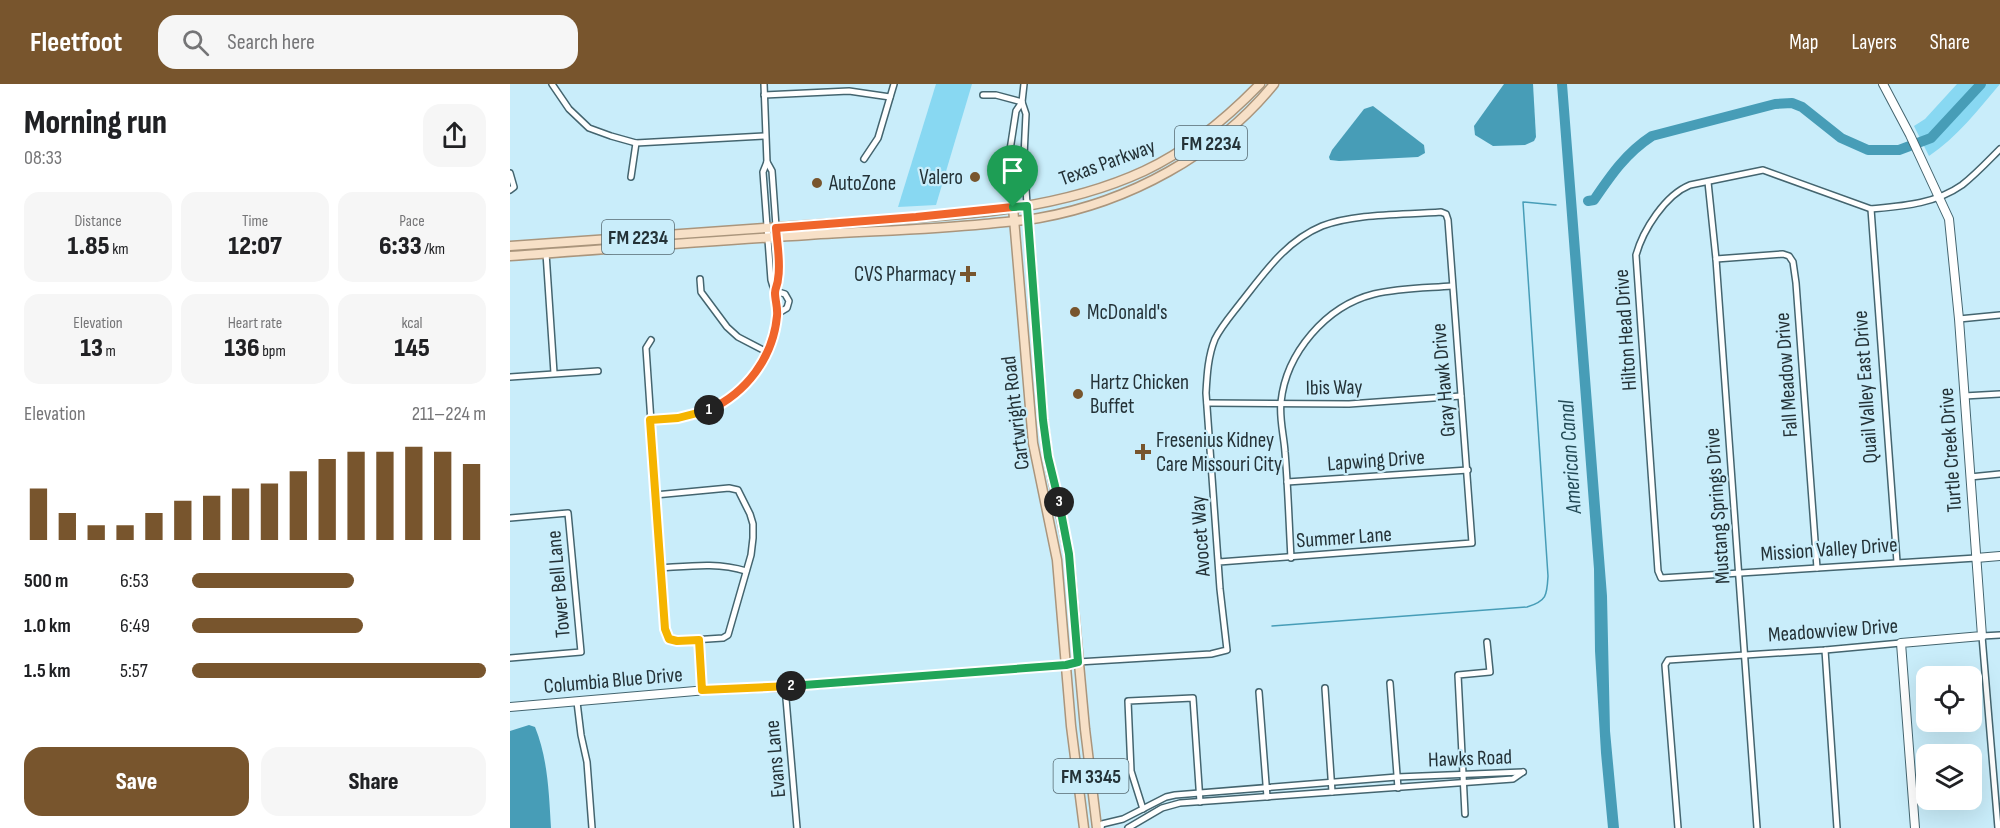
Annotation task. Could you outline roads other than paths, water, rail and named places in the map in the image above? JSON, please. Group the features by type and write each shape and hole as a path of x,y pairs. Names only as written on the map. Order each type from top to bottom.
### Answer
{"main road":[{"name":"Texas Parkway","path":"510,256 771,233 1027,206 1058,199 1095,189 1142,172 1166,160 1210,130 1260,84"},
{"name":"Texas Parkway","path":"510,246 771,233 932,228 1028,220 1084,207 1151,182 1180,165 1227,131 1250,111 1274,84"},
{"name":"Cartwright Road","path":"1027,206 1043,420 1052,474 1064,524 1072,580 1078,662 1099,828"},
{"name":"Cartwright Road","path":"1013,207 1031,422 1037,465 1057,560 1084,828"},
{"path":"1025,345 1037,344"},
{"path":"1031,422 1043,420"},
{"path":"1052,528 1064,524"}],"street":[{"path":"552,84 569,109 589,128 636,143 765,135"},
{"path":"764,84 766,162 763,172 778,279 775,291"},
{"path":"864,159 878,138 894,84"},
{"name":"Cartwright Road","path":"1024,84 1022,102 1026,114 1024,156 1027,206"},
{"name":"Turtle Creek Drive","path":"1883,84 1910,135 1949,219 1959,318 1982,636 1997,774 1998,828"},
{"path":"764,95 849,91 890,97"},
{"path":"983,95 996,94 1022,102"},
{"name":"Cartwright Road","path":"1013,207 1010,150 1016,111 1022,102"},
{"path":"631,177 636,143"},
{"name":"Hilton Head Drive","path":"1661,578 1658,571 1636,255 1641,238 1671,196 1690,185 1763,170 1871,209 1918,204 1939,197 1961,185 2000,149"},
{"path":"650,420 698,414 729,399 755,374 767,352 777,314 775,291 771,279 772,171 766,162"},
{"path":"510,173 512,188"},
{"name":"Mustang Springs Drive","path":"1708,182 1716,259 1757,828"},
{"name":"Quail Valley East Drive","path":"1871,209 1897,562"},
{"name":"Avocet Way","path":"1078,662 1211,654 1227,650 1207,403 1208,364 1215,339 1276,258 1286,248 1322,226 1343,220 1441,212 1446,214"},
{"name":"Gray Hawk Drive","path":"1446,214 1472,543"},
{"path":"546,253 554,373"},
{"name":"Fall Meadow Drive","path":"1716,259 1782,254 1789,256 1793,262 1817,568"},
{"path":"700,279 701,292 727,327 738,337 767,352"},
{"path":"1291,558 1281,404 1288,376 1306,342 1315,329 1340,308 1358,299 1375,294 1452,286"},
{"path":"775,291 785,294 789,301 787,308 777,314"},
{"path":"1959,318 2000,315"},
{"path":"651,340 646,348 665,629 669,639 677,641 728,636 751,555 753,524 750,513 738,490 729,488 656,495"},
{"path":"510,377 598,371"},
{"path":"1964,396 2000,394"},
{"name":"Ibis Way","path":"1207,403 1349,404 1461,396"},
{"name":"Lapwing Drive","path":"1287,482 1468,470"},
{"path":"1970,477 2000,474"},
{"name":"Tower Bell Lane","path":"510,518 568,513 581,652 510,658"},
{"name":"Summer Lane","path":"1219,562 1472,543"},
{"name":"Mission Valley Drive","path":"1661,578 2000,556"},
{"path":"661,568 714,565 730,566 746,571"},
{"name":"Meadowview Drive","path":"1678,828 1665,665 1668,660 1825,650 2000,635"},
{"path":"699,640 702,690"},
{"path":"1465,814 1458,675 1490,672 1487,642"},
{"path":"1900,643 1915,828"},
{"path":"1825,650 1837,828"},
{"name":"Columbia Blue Drive","path":"510,707 702,690 785,687 1066,665 1078,662"},
{"path":"1390,683 1398,788"},
{"name":"Evans Lane","path":"785,687 798,828"},
{"path":"1325,688 1332,792"},
{"path":"1259,692 1267,797"},
{"path":"1143,809 1131,771 1128,702 1193,698 1200,802"},
{"path":"577,702 587,762 592,828"},
{"name":"Hawks Road","path":"1099,828 1102,824 1123,819 1166,797 1200,792 1397,777 1522,771 1514,779 1171,805 1128,828"}],"waterway":[{"path":"1588,201 1594,200 1627,157 1652,136 1775,104 1792,103 1802,107 1841,138 1868,150 1899,150 1931,138 1981,84"},
{"path":"1272,626 1527,607 1539,602 1545,596 1548,576 1523,202 1556,205"}],"place":[{"name":"Valero","path":"975,177"},
{"name":"AutoZone","path":"817,183"},
{"name":"CVS Pharmacy","path":"968,274"},
{"name":"McDonald's","path":"1075,312"},
{"name":"Hartz Chicken Buffet","path":"1078,394"},
{"name":"Fresenius Kidney Care Missouri City","path":"1143,452"}],"water label":[{"name":"American Canal","path":"1569,457"}]}
